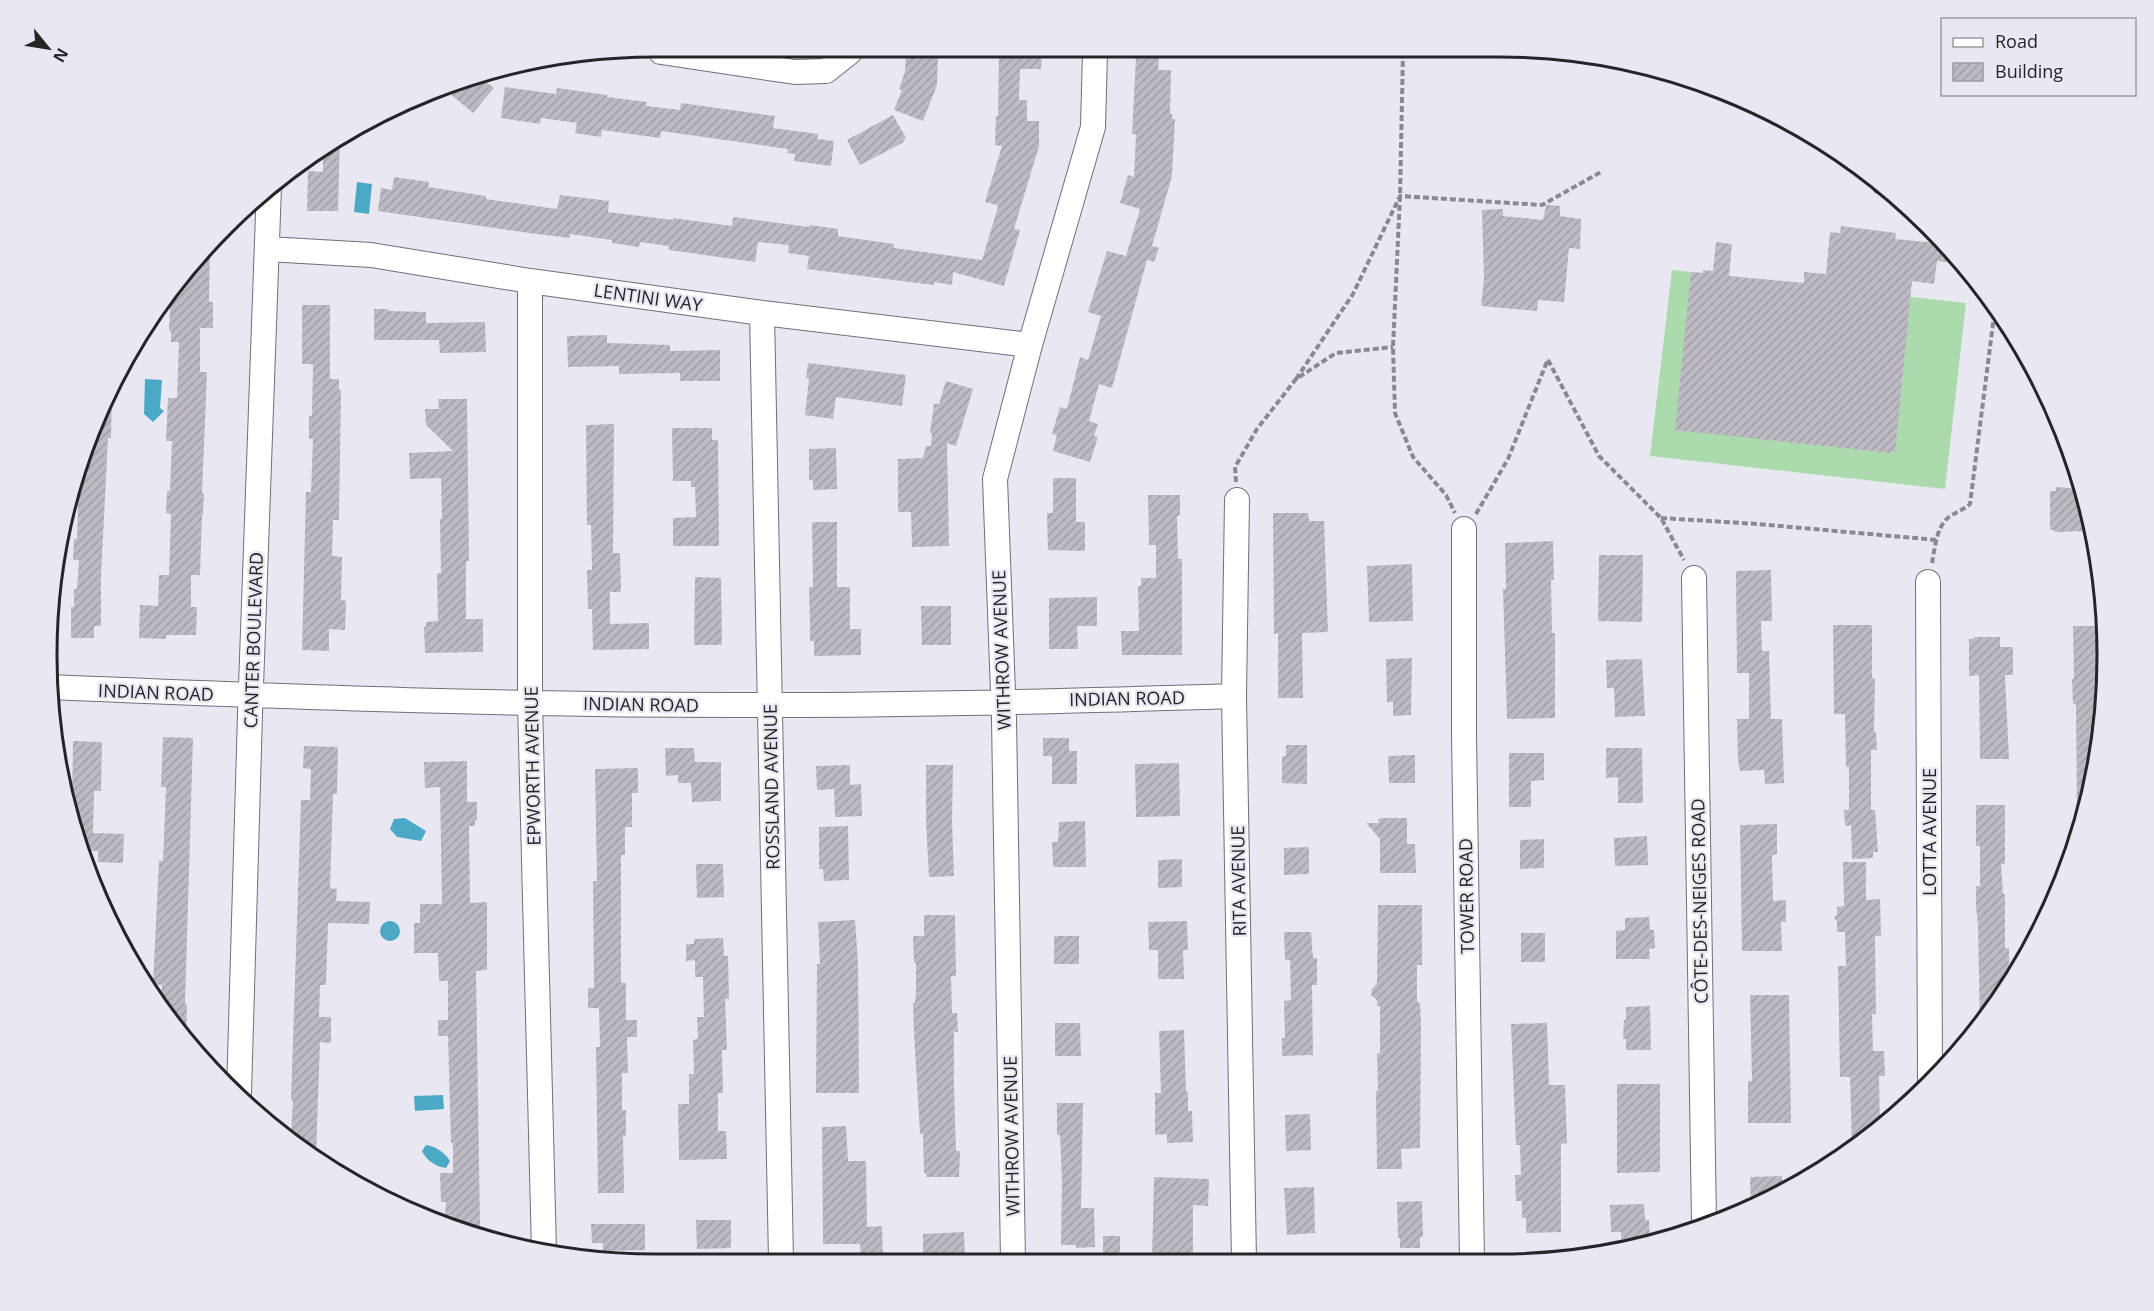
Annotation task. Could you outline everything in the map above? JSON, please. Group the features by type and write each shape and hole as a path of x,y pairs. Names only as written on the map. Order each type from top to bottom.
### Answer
{"street":[{"path":"694,57 795,72 826,71 844,57"},
{"name":"WITHROW AVENUE","path":"1013,1254 1004,702 995,479 1030,345 1093,127 1095,57"},
{"name":"CANTER BOULEVARD","path":"240,1086 250,695 269,200"},
{"name":"LENTINI WAY","path":"268,249 371,255 530,281 762,313 1030,345"},
{"name":"EPWORTH AVENUE","path":"530,281 530,703 544,1243"},
{"name":"ROSSLAND AVENUE","path":"762,313 781,1254"},
{"name":"RITA AVENUE","path":"1236,500 1234,696 1244,1254"},
{"name":"TOWER ROAD","path":"1464,529 1464,734 1472,1254"},
{"name":"CÔTE-DES-NEIGES ROAD","path":"1694,578 1704,1217"},
{"name":"LOTTA AVENUE","path":"1928,582 1930,1070"},
{"name":"INDIAN ROAD","path":"58,687 530,703 769,705 1234,696"}],"path":[{"path":"1403,57 1400,196 1393,347 1395,413 1413,457 1446,495 1464,529 1481,508 1508,459 1548,359 1599,456 1661,518 1694,578"},
{"path":"1400,196 1542,205 1601,172"},
{"path":"1236,500 1235,467 1257,429 1296,379 1353,294 1400,196"},
{"path":"1928,582 1941,526 1970,504 1994,320"},
{"path":"1296,379 1336,352 1393,347"},
{"path":"1661,518 1937,540"}],"green space":[{"path":"1672,270 1966,303 1945,489 1650,456"}],"water":[{"path":"357,182 372,184 369,214 354,212"},
{"path":"145,379 162,380 160,408 164,411 153,422 144,414"},
{"path":"405,818 426,831 421,841 397,837 390,829 394,819"},
{"path":"386,921 394,921 400,927 400,935 394,941 386,941 380,935 380,927"},
{"path":"443,1095 444,1109 415,1111 414,1096"},
{"path":"426,1145 437,1148 446,1155 450,1161 446,1168 435,1165 426,1157 422,1151"}],"building":[{"path":"906,57 938,57 937,85 923,121 894,110 902,90 899,89 905,72"},
{"path":"999,57 1042,57 1041,69 1020,69 1019,100 1027,100 1027,121 1039,121 1039,146 1014,229 1020,230 1004,286 953,272 952,285 934,282 934,285 807,269 809,256 788,253 789,245 758,242 755,262 669,250 669,246 640,242 639,247 612,243 612,240 570,234 570,238 378,211 381,188 392,190 394,177 429,182 428,187 486,196 486,199 557,209 560,195 609,201 608,212 673,220 673,218 732,226 733,217 809,227 810,225 838,229 838,236 894,244 894,248 982,260 998,207 985,202 1002,146 995,145 996,116 998,116"},
{"path":"1136,57 1159,58 1158,70 1171,70 1170,114 1172,114 1172,119 1175,119 1172,176 1152,246 1159,248 1154,262 1147,260 1112,388 1099,384 1089,421 1098,424 1094,436 1098,437 1090,462 1053,451 1057,435 1052,434 1060,407 1067,409 1080,357 1088,360 1101,316 1088,312 1107,251 1126,256 1140,209 1120,203 1128,175 1134,177 1136,134 1132,134"},
{"path":"486,82 494,88 473,113 450,94"},
{"path":"505,87 556,94 557,88 647,102 646,106 680,110 681,103 775,116 773,128 818,134 817,139 834,141 831,166 794,161 795,154 787,153 788,149 661,131 660,138 602,130 601,137 575,133 577,123 541,118 540,124 501,118"},
{"path":"893,115 906,138 904,142 860,165 847,140"},
{"path":"340,147 338,211 307,211 308,171 323,172 323,158"},
{"path":"1546,205 1560,206 1560,216 1581,219 1580,249 1569,248 1564,302 1538,300 1537,311 1481,306 1484,279 1482,210 1503,209 1503,216 1543,220"},
{"path":"1841,226 1896,233 1895,239 1931,243 1949,262 1937,261 1934,284 1912,281 1895,452 1675,430 1691,272 1713,271 1716,242 1732,244 1729,276 1804,283 1804,272 1826,274 1830,232 1840,233"},
{"path":"210,257 209,302 213,302 213,328 200,328 200,372 207,372 200,575 191,575 191,607 197,607 196,635 166,635 166,639 139,638 140,605 158,606 159,575 169,575 171,514 166,513 167,491 170,491 172,441 166,441 168,398 177,398 179,342 171,342 171,331 169,331 170,306"},
{"path":"302,305 330,305 330,379 339,379 339,390 341,390 339,520 333,520 332,556 342,557 341,600 346,601 345,630 329,629 329,651 302,650 306,492 311,492 313,439 309,439 309,416 312,416 313,364 302,364"},
{"path":"374,309 426,312 426,323 485,322 486,352 440,353 439,340 374,340"},
{"path":"607,335 607,343 670,345 670,351 720,350 720,381 680,381 680,373 619,374 619,366 568,367 567,336"},
{"path":"808,363 906,375 902,406 836,397 833,419 805,415 809,378 806,378"},
{"path":"946,381 973,389 956,446 947,443 949,546 912,547 911,512 898,512 898,459 923,458 926,446 931,446 932,433 930,433 934,404 939,404"},
{"path":"438,399 467,399 469,561 466,561 466,619 483,619 483,652 425,653 424,627 426,627 426,622 438,621 437,573 441,573 441,478 410,479 409,453 453,451 426,425 425,409 439,409"},
{"path":"112,407 101,577 101,626 94,626 94,638 71,638 71,607 74,607 74,589 77,589 79,560 73,560 74,539 77,539 78,506 76,506 77,501 89,463"},
{"path":"614,424 613,553 620,553 621,592 610,592 610,624 649,623 649,649 593,650 592,609 588,609 587,570 592,570 591,525 587,525 586,425"},
{"path":"672,428 712,428 712,440 718,440 719,546 673,546 673,518 696,517 695,487 691,487 691,481 673,481"},
{"path":"836,448 837,489 813,490 813,480 809,480 809,449"},
{"path":"1053,478 1076,478 1076,522 1085,522 1085,551 1048,550 1047,513 1053,513"},
{"path":"2056,487 2073,488 2083,531 2054,532 2050,530 2050,491 2056,491"},
{"path":"1148,495 1180,495 1180,515 1177,516 1178,559 1182,559 1182,655 1122,655 1121,631 1139,631 1138,586 1141,586 1141,578 1156,578 1156,545 1149,545"},
{"path":"1273,513 1308,513 1309,521 1324,521 1328,632 1302,633 1303,698 1278,698 1278,633 1274,634"},
{"path":"812,522 837,522 837,587 850,587 850,629 861,629 861,655 814,656 814,641 810,641 809,587 813,587"},
{"path":"1553,541 1554,580 1551,580 1552,633 1555,633 1555,718 1507,719 1503,589 1506,589 1505,543"},
{"path":"1599,555 1643,555 1642,622 1598,621"},
{"path":"1412,564 1413,621 1369,622 1367,566"},
{"path":"1771,570 1772,621 1761,621 1762,651 1769,651 1771,719 1782,719 1784,783 1765,784 1764,770 1740,771 1738,760 1737,719 1749,719 1749,673 1737,673 1736,571"},
{"path":"695,577 721,578 722,645 694,645"},
{"path":"1097,597 1097,626 1077,626 1078,649 1049,649 1049,598"},
{"path":"921,606 951,606 951,645 922,645"},
{"path":"1833,625 1872,625 1872,678 1875,678 1874,732 1876,732 1877,750 1871,750 1871,810 1875,810 1878,852 1873,852 1873,858 1852,859 1851,825 1845,826 1844,810 1849,810 1849,767 1846,767 1845,714 1834,714"},
{"path":"2073,626 2096,626 2096,695 2092,734 2077,810 2076,704 2073,704 2072,679 2074,679"},
{"path":"2000,637 2000,647 2013,647 2013,675 2005,675 2009,759 1980,759 1979,675 1969,676 1969,639"},
{"path":"1412,658 1411,715 1393,716 1393,702 1387,702 1386,659"},
{"path":"1642,659 1645,716 1615,717 1614,688 1607,688 1606,660"},
{"path":"163,737 193,738 185,1004 187,1004 186,1026 162,993 162,985 156,984 153,980 159,861 163,861 166,787 161,787"},
{"path":"1043,738 1069,738 1069,751 1077,751 1077,784 1052,784 1052,756 1043,756"},
{"path":"73,741 102,742 101,791 94,791 93,833 124,834 123,863 98,862 98,851 90,851 72,788"},
{"path":"1286,745 1307,745 1307,784 1282,783 1282,759 1286,756"},
{"path":"304,746 338,747 337,794 333,794 330,888 337,889 336,901 370,902 369,924 328,923 326,985 320,985 319,1017 331,1017 331,1043 320,1042 316,1148 291,1130 301,800 310,800 311,769 303,768"},
{"path":"665,748 694,748 695,762 721,762 721,801 692,802 691,783 678,783 678,775 666,776"},
{"path":"1606,748 1642,748 1643,803 1618,803 1618,777 1606,778"},
{"path":"1509,753 1544,753 1544,780 1531,781 1531,807 1509,807"},
{"path":"1415,755 1415,783 1389,783 1388,756"},
{"path":"467,761 467,802 477,802 475,826 469,826 470,903 487,902 487,970 476,971 480,1227 452,1218 452,1215 445,1215 446,1202 441,1202 440,1173 453,1173 448,1036 438,1036 438,1020 448,1020 448,981 439,981 438,953 414,953 414,923 420,923 420,904 442,904 440,787 425,788 424,762"},
{"path":"1179,763 1180,816 1136,817 1135,764"},
{"path":"850,765 850,785 861,784 862,816 835,817 834,789 817,790 816,766"},
{"path":"926,765 953,765 954,876 929,877"},
{"path":"638,768 638,793 632,793 632,827 625,827 625,855 621,855 621,983 626,983 626,1020 637,1020 637,1037 627,1037 628,1073 622,1073 622,1110 626,1110 626,1136 623,1136 624,1193 598,1193 596,1047 600,1047 599,1008 588,1008 588,988 594,988 593,881 597,881 595,769"},
{"path":"1976,805 2005,805 2005,864 2001,864 2003,894 2005,894 2005,948 2009,948 2009,968 1980,1011 1976,886 1980,886 1980,846 1976,846"},
{"path":"1407,818 1407,844 1415,844 1416,873 1380,873 1380,839 1366,823 1379,823 1378,819"},
{"path":"1085,821 1086,867 1053,867 1052,842 1058,842 1059,822"},
{"path":"1777,824 1777,854 1772,855 1773,901 1786,900 1786,922 1781,922 1782,951 1742,951 1740,825"},
{"path":"848,826 849,880 824,881 823,869 819,869 819,827"},
{"path":"1647,836 1648,865 1615,866 1614,838"},
{"path":"1544,839 1544,868 1520,869 1520,840"},
{"path":"1309,847 1309,874 1284,875 1284,848"},
{"path":"1182,859 1182,887 1158,888 1158,860"},
{"path":"1843,862 1866,862 1866,900 1880,899 1881,936 1875,936 1876,1014 1872,1014 1873,1051 1884,1051 1885,1076 1879,1076 1880,1116 1852,1138 1850,1077 1840,1077 1838,966 1846,966 1845,932 1837,932 1837,921 1834,918 1837,914 1837,907 1844,906"},
{"path":"696,864 723,864 724,897 697,898"},
{"path":"1378,905 1422,905 1422,965 1417,965 1417,1002 1420,1003 1421,1024 1420,1148 1401,1149 1402,1169 1377,1169 1376,1091 1378,1091 1377,1053 1380,1053 1380,1006 1377,1006 1377,1000 1371,995 1377,983"},
{"path":"924,915 955,915 956,976 951,976 952,1013 957,1013 958,1032 954,1032 954,1086 956,1151 960,1151 959,1177 926,1177 924,1173 914,1033 913,1003 915,1003 916,992 916,963 914,963 913,936 924,936"},
{"path":"1649,917 1650,930 1654,930 1655,948 1649,949 1650,959 1616,959 1616,931 1625,930 1625,918"},
{"path":"855,920 858,963 859,1093 816,1093 817,964 820,964 818,922"},
{"path":"1187,921 1188,950 1183,950 1184,979 1158,979 1158,950 1149,950 1148,922"},
{"path":"1284,932 1311,932 1313,958 1317,958 1317,985 1312,985 1313,1055 1282,1056 1282,1038 1285,1038 1284,1001 1291,1000 1290,960 1285,960"},
{"path":"1521,933 1545,933 1545,962 1521,962"},
{"path":"1054,936 1079,936 1079,964 1054,964"},
{"path":"723,938 724,956 728,956 729,999 725,999 727,1050 722,1050 723,1093 718,1093 718,1131 726,1131 727,1159 679,1160 678,1104 689,1104 689,1074 694,1074 693,1040 698,1039 697,1017 704,1017 703,977 695,977 695,960 686,961 686,944 694,944 694,939"},
{"path":"1750,995 1789,995 1791,1123 1748,1123 1748,1081 1752,1081"},
{"path":"1650,1006 1651,1050 1626,1050 1626,1039 1623,1039 1626,1007"},
{"path":"1055,1023 1080,1023 1081,1056 1055,1056"},
{"path":"1547,1023 1549,1085 1565,1085 1567,1143 1561,1144 1561,1232 1526,1233 1526,1218 1522,1218 1522,1201 1516,1201 1515,1175 1521,1175 1520,1145 1516,1145 1511,1024"},
{"path":"1184,1030 1186,1092 1188,1092 1188,1111 1192,1111 1193,1142 1167,1143 1167,1134 1155,1135 1155,1093 1161,1093 1159,1031"},
{"path":"1617,1084 1660,1084 1660,1172 1617,1173"},
{"path":"1057,1103 1083,1103 1081,1208 1094,1208 1095,1247 1076,1248 1076,1245 1061,1245 1062,1180 1060,1135 1057,1135"},
{"path":"1310,1114 1311,1150 1286,1151 1285,1115"},
{"path":"846,1126 848,1161 866,1161 867,1227 882,1226 883,1254 861,1254 860,1244 823,1244 822,1127"},
{"path":"1782,1176 1782,1182 1751,1198 1750,1177"},
{"path":"1154,1177 1209,1179 1208,1206 1193,1205 1193,1254 1152,1254"},
{"path":"1314,1187 1315,1233 1287,1235 1284,1188"},
{"path":"1422,1201 1423,1237 1420,1237 1420,1248 1400,1248 1397,1202"},
{"path":"1644,1204 1645,1220 1649,1220 1650,1235 1621,1239 1621,1232 1611,1232 1610,1205"},
{"path":"696,1220 731,1220 731,1248 697,1249"},
{"path":"591,1224 645,1224 645,1250 603,1251 603,1243 592,1243"},
{"path":"964,1232 965,1254 923,1254 923,1234"},
{"path":"1103,1236 1120,1236 1120,1254 1103,1254"}]}
